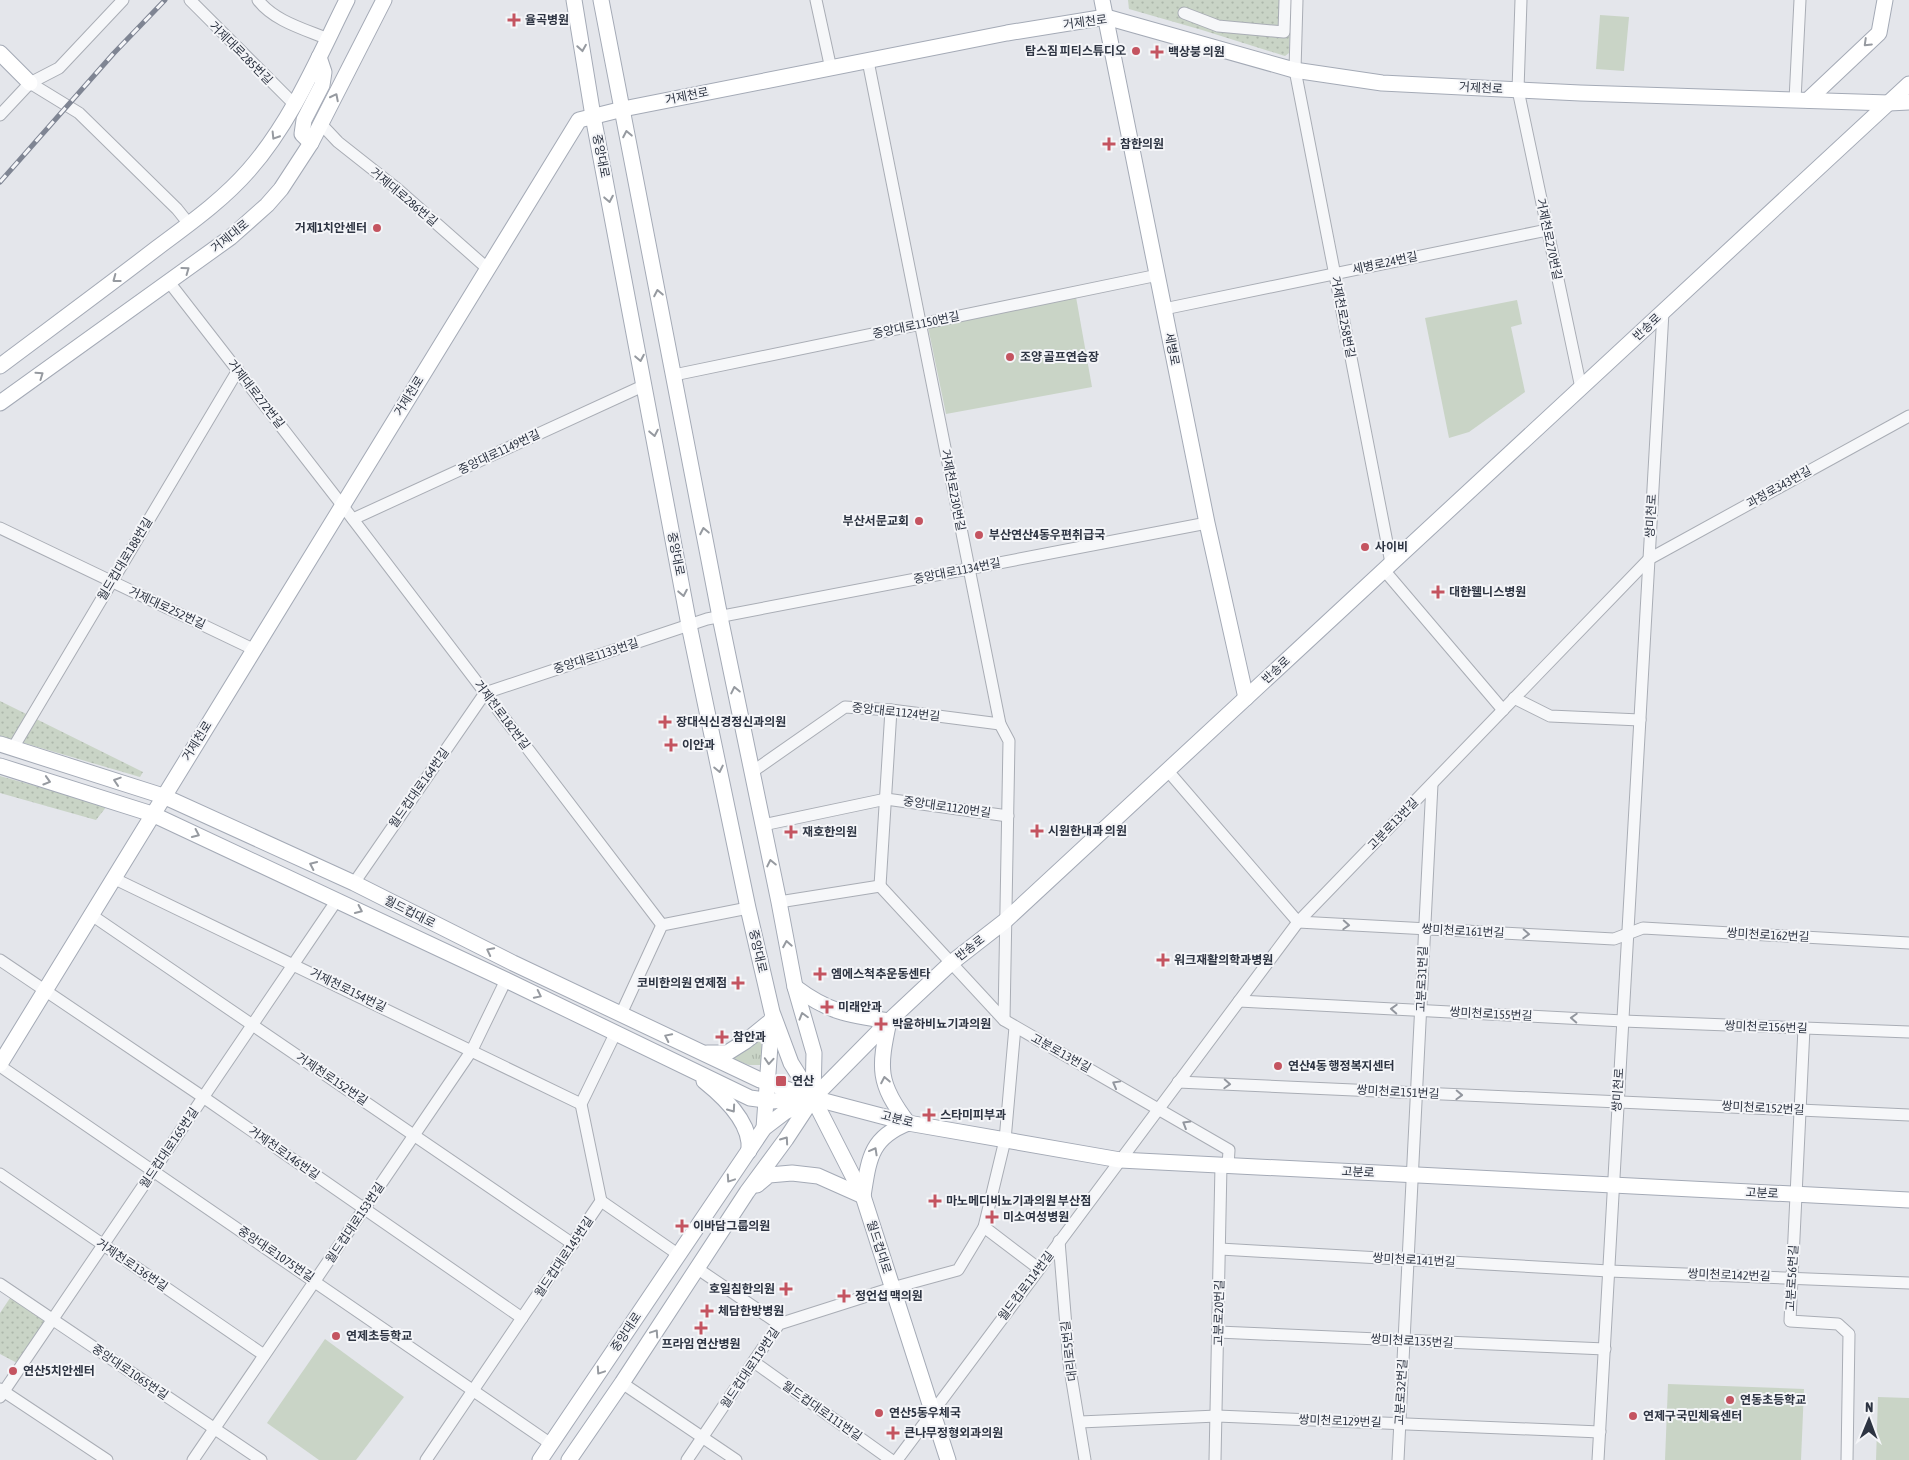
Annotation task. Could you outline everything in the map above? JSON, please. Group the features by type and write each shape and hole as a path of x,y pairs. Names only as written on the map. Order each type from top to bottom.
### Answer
{"main road":[{"path":"0,366 188,224 249,170 271,142 294,104 347,0"},
{"name":"중앙대로","path":"574,0 593,116 689,625 748,908 772,1016 791,1063 813,1098"},
{"path":"601,0 674,375 714,618 752,772 779,902 794,987 814,1053 813,1098"},
{"name":"세병로","path":"1102,0 1207,523 1246,698"},
{"path":"1802,100 1879,32 1885,0"},
{"name":"거제대로","path":"0,403 231,237 267,205 281,189 311,143 378,4"},
{"name":"거제천로","path":"0,1065 90,914 579,120 623,109 1007,33 1106,17 1295,70 1382,83 1518,90 1889,103 1909,102"},
{"path":"0,54 30,83"},
{"path":"311,143 302,134 304,120 322,85 324,72 319,57"},
{"name":"반송로","path":"813,1098 889,1021 951,963 1005,921 1909,84"},
{"name":"월드컵대로","path":"6,746 163,796 354,883 513,963 701,1053 768,1082 813,1098 863,1196 948,1460"},
{"name":"월드컵대로","path":"0,766 152,814 684,1064 750,1098 766,1100 813,1098"},
{"path":"747,1192 769,1175 792,1173 818,1176 863,1196 869,1159 880,1139 891,1129 908,1123 894,1106 885,1085 881,1058 889,1021 832,1010 812,1000 794,987"},
{"path":"701,1053 727,1053 746,1041 772,1016"},
{"path":"764,1128 772,1016"},
{"path":"684,1064 728,1103 746,1132 750,1145 749,1152"},
{"name":"중앙대로","path":"540,1460 764,1128 785,1112 813,1098"},
{"name":"중앙대로","path":"570,1460 698,1269 747,1192 813,1098"},
{"name":"고분로","path":"813,1098 908,1123 1120,1160 1909,1200"}],"street":[{"path":"0,115 30,83 59,68 124,0"},
{"name":"거제대로285번길","path":"190,0 294,104"},
{"path":"258,0 274,15 328,39"},
{"path":"816,0 832,69"},
{"path":"1184,13 1218,26 1284,32 1285,0"},
{"name":"거제천로258번길","path":"1297,0 1295,70 1335,274 1388,566"},
{"name":"거제천로270번길","path":"1521,0 1518,90 1546,230 1581,388"},
{"path":"1800,0 1802,100"},
{"name":"거제천로230번길","path":"868,61 1000,724 1009,741 1004,1020"},
{"path":"30,83 79,113 177,209 188,224"},
{"name":"거제대로286번길","path":"321,124 338,142 395,187 488,269"},
{"name":"세병로24번길","path":"1164,309 1546,230"},
{"name":"중앙대로1150번길","path":"674,375 1158,275"},
{"name":"거제대로272번길","path":"170,282 342,505"},
{"name":"쌍미천로","path":"1598,1460 1612,1185 1663,312"},
{"name":"월드컵대로188번길","path":"6,746 112,582 238,370"},
{"name":"중앙대로1149번길","path":"353,519 645,385"},
{"name":"과정로343번길","path":"1649,559 1909,416"},
{"name":"거제천로182번길","path":"342,505 662,925"},
{"name":"중앙대로1134번길","path":"714,618 1207,523"},
{"name":"거제대로252번길","path":"0,528 253,649"},
{"name":"고분로13번길","path":"1120,1160 1298,922 1649,559"},
{"path":"1388,566 1503,710"},
{"name":"중앙대로1133번길","path":"485,693 714,618"},
{"name":"월드컵대로164번길","path":"354,883 485,693"},
{"path":"1514,698 1550,716 1640,720"},
{"name":"중앙대로1124번길","path":"752,772 845,707 891,710 1000,724"},
{"name":"중앙대로1120번길","path":"880,886 891,710"},
{"path":"1168,771 1298,922"},
{"name":"고분로31번길","path":"1413,1175 1432,784"},
{"name":"중앙대로1120번길","path":"763,825 886,799 1008,816"},
{"name":"거제천로154번길","path":"113,878 581,1104"},
{"path":"779,902 880,886"},
{"name":"반송로","path":"880,886 951,963"},
{"name":"월드컵대로165번길","path":"1,1393 104,1245 337,900"},
{"path":"621,1014 662,925 748,908"},
{"name":"거제천로152번길","path":"90,914 574,1244"},
{"name":"쌍미천로161번길","path":"1298,922 1614,938 1627,934"},
{"name":"쌍미천로162번길","path":"1627,934 1643,928 1909,943"},
{"name":"거제천로146번길","path":"0,960 204,1097 522,1318"},
{"name":"고분로13번길","path":"951,963 1004,1020 1159,1108"},
{"name":"월드컵대로153번길","path":"193,1460 472,1050 506,980"},
{"name":"쌍미천로155번길","path":"1239,1001 1623,1021"},
{"name":"쌍미천로156번길","path":"1623,1021 1909,1032"},
{"name":"월드컵대로119번길","path":"687,1460 780,1324 892,1288 958,1270 984,1227 1005,1140 1015,1027"},
{"name":"고분로56번길","path":"1804,1028 1790,1321 1838,1324 1849,1334 1847,1460"},
{"path":"616,1032 581,1104 601,1200 679,1255"},
{"name":"중앙대로1075번길","path":"0,1065 551,1444"},
{"name":"쌍미천로151번길","path":"1178,1082 1618,1101"},
{"name":"쌍미천로152번길","path":"1618,1101 1909,1115"},
{"name":"고분로20번길","path":"1159,1108 1229,1150 1225,1165 1220,1249 1215,1460"},
{"name":"월드컵로114번길","path":"932,1411 1120,1160"},
{"name":"거제천로136번길","path":"0,1174 264,1355"},
{"name":"고분로32번길","path":"1398,1460 1410,1189 1413,1175"},
{"name":"월드컵대로145번길","path":"426,1460 574,1244 601,1200"},
{"path":"984,1227 1038,1268"},
{"name":"대리로5번길","path":"1059,1241 1069,1363 1085,1460"},
{"name":"쌍미천로141번길","path":"1220,1249 1609,1270"},
{"path":"698,1269 780,1324"},
{"name":"쌍미천로142번길","path":"1609,1270 1792,1277 1909,1284"},
{"name":"중앙대로1065번길","path":"0,1284 261,1460"},
{"name":"쌍미천로135번길","path":"1218,1332 1605,1349"},
{"name":"월드컵대로111번길","path":"754,1362 891,1460"},
{"path":"622,1383 736,1460"},
{"path":"1,1393 107,1460"},
{"path":"896,1460 932,1411"},
{"name":"쌍미천로129번길","path":"1080,1422 1217,1416 1600,1432"}],"green space":[{"path":"1128,0 1291,0 1289,53 1285,56 1129,9"},
{"path":"1600,15 1629,17 1624,71 1596,69"},
{"name":"조양 골프연습장","path":"1076,297 1092,387 946,414 928,327"},
{"path":"1517,300 1522,324 1511,327 1525,392 1469,432 1449,438 1425,318"},
{"path":"0,701 143,772 140,777 0,736"},
{"path":"0,776 107,806 96,820 0,793"},
{"path":"761,1036 761,1065 749,1065 735,1060 733,1057"},
{"path":"12,1295 47,1319 17,1363 0,1354 0,1313"},
{"path":"325,1339 404,1397 356,1460 319,1460 267,1423"},
{"path":"1668,1384 1804,1389 1801,1460 1665,1460"},
{"path":"1878,1397 1909,1398 1909,1460 1876,1460"}],"railway":[{"path":"0,182 114,53 165,0"}],"place":[{"name":"율곡병원","path":"514,20"},
{"name":"탐스짐 피티스튜디오","path":"1136,51"},
{"name":"백상붕 의원","path":"1157,52"},
{"name":"참한의원","path":"1109,144"},
{"name":"거제1치안센터","path":"377,228"},
{"name":"조양 골프연습장","path":"1010,357"},
{"name":"부산서문교회","path":"919,521"},
{"name":"부산연산4동우편취급국","path":"979,535"},
{"name":"사이비","path":"1365,547"},
{"name":"대한웰니스병원","path":"1438,592"},
{"name":"장대식신경정신과의원","path":"665,722"},
{"name":"이안과","path":"671,745"},
{"name":"시원한내과 의원","path":"1037,831"},
{"name":"재호한의원","path":"791,832"},
{"name":"워크재활의학과병원","path":"1163,960"},
{"name":"엠에스척추운동센타","path":"820,974"},
{"name":"코비한의원 연제점","path":"738,983"},
{"name":"미래안과","path":"827,1007"},
{"name":"박윤하비뇨기과의원","path":"881,1024"},
{"name":"참안과","path":"722,1037"},
{"name":"연산4동 행정복지센터","path":"1278,1066"},
{"name":"연산","path":"781,1081"},
{"name":"스타미피부과","path":"929,1115"},
{"name":"마노메디비뇨기과의원 부산점","path":"935,1201"},
{"name":"미소여성병원","path":"992,1217"},
{"name":"이바담그룹의원","path":"682,1226"},
{"name":"호일침한의원","path":"786,1289"},
{"name":"정언섭 맥의원","path":"844,1296"},
{"name":"체담한방병원","path":"707,1311"},
{"name":"프라임 연산병원","path":"701,1328"},
{"name":"연제초등학교","path":"336,1336"},
{"name":"연산5치안센터","path":"13,1371"},
{"name":"연동초등학교","path":"1730,1400"},
{"name":"연산5동우체국","path":"879,1413"},
{"name":"연제구국민체육센터","path":"1633,1416"},
{"name":"큰나무정형외과의원","path":"893,1433"}]}
